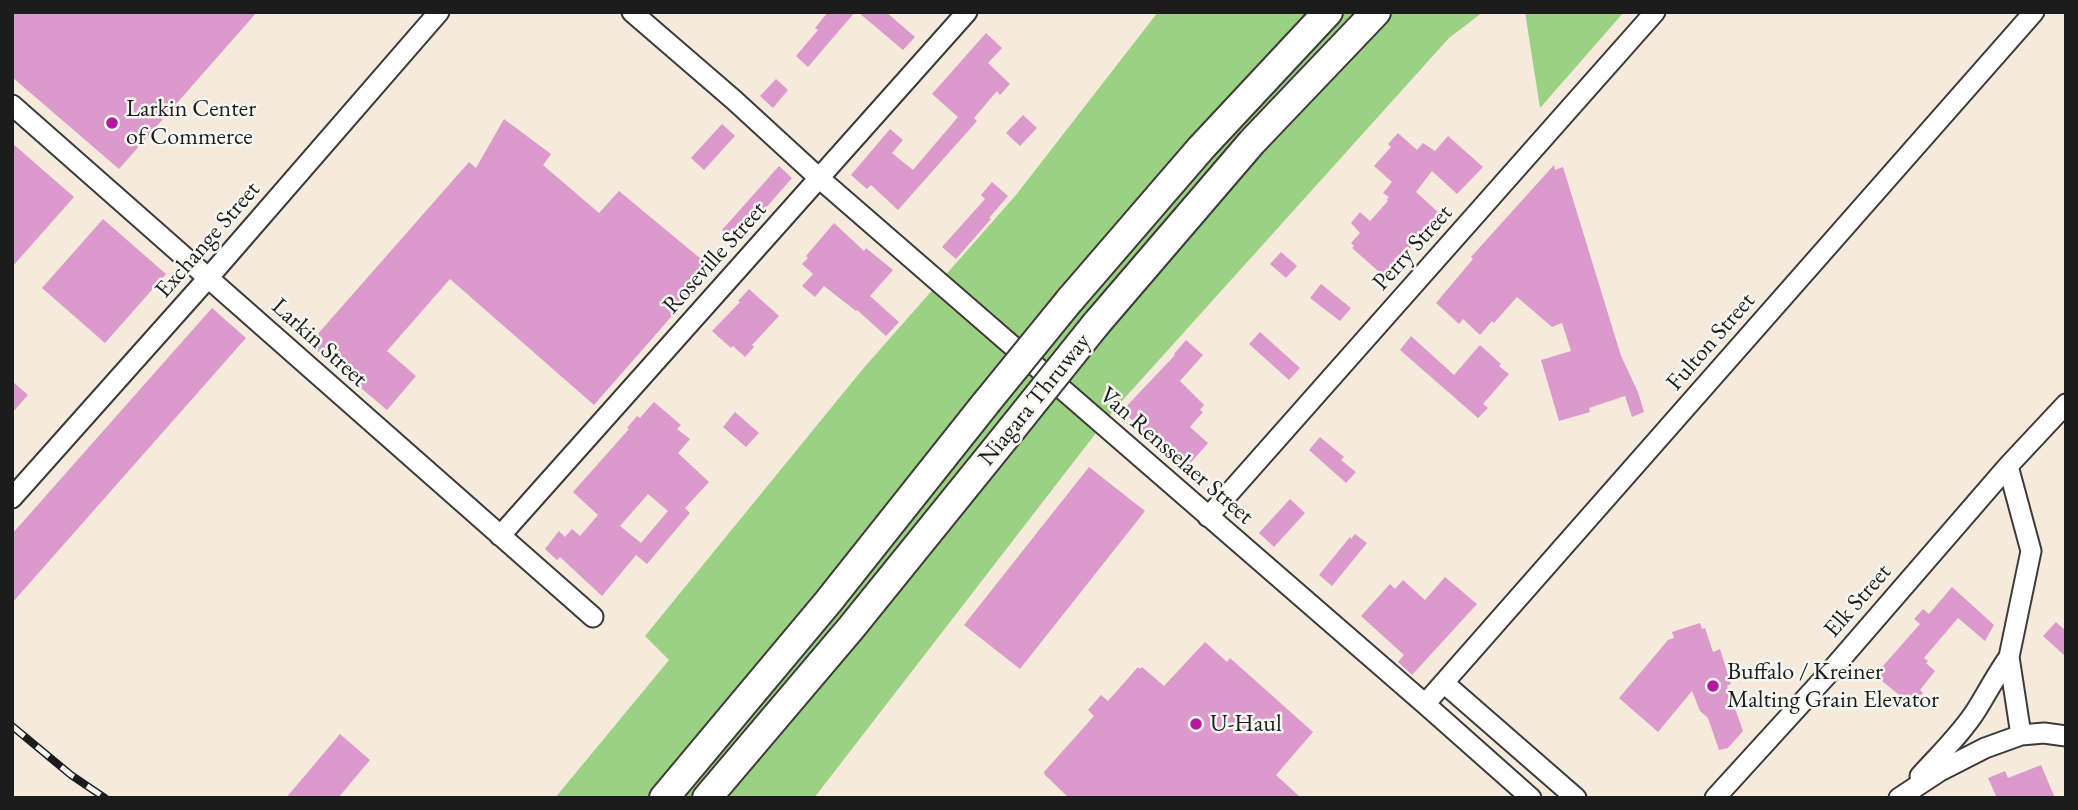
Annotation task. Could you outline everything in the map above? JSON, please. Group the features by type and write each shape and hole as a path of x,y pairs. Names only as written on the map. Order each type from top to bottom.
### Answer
{"highway":[{"name":"Niagara Thruway","path":"664,798 828,602 1069,301 1201,148 1328,12"},
{"name":"Niagara Thruway","path":"707,798 851,628 1096,324 1252,142 1376,12"}],"street":[{"name":"Exchange Street","path":"12,498 209,277 439,12"},
{"name":"Van Rensselaer Street","path":"632,12 1531,798"},
{"name":"Roseville Street","path":"500,536 967,12"},
{"name":"Perry Street","path":"1208,517 1655,12"},
{"name":"Fulton Street","path":"1425,704 2034,12"},
{"name":"Larkin Street","path":"12,105 593,617"},
{"name":"Elk Street","path":"1715,798 2066,404"},
{"path":"2008,466 2031,551 2009,657 2021,735"},
{"path":"1900,797 1976,710 2009,657"},
{"path":"1444,683 1576,798"},
{"path":"1900,797 1940,771 1985,748 2021,735 2044,733 2066,736"}],"green space":[{"path":"1158,12 1483,12 1449,38 1113,411 814,798 555,798 669,660 645,636 862,370 1016,195"},
{"path":"1525,12 1624,12 1540,108"}],"building":[{"name":"Larkin Center of Commerce","path":"12,12 257,12 119,169 12,77"},
{"path":"828,12 855,12 808,67 796,56 818,30 815,28"},
{"path":"858,12 886,12 915,37 903,50"},
{"path":"986,33 1002,48 988,63 1010,84 1000,95 997,91 974,118 977,121 898,210 871,185 867,189 851,175 890,129 903,140 892,153 913,170 958,117 932,94"},
{"path":"776,79 788,90 773,108 760,96"},
{"path":"1023,115 1037,128 1020,146 1006,133"},
{"path":"504,119 551,154 543,165 599,213 619,191 713,269 594,405 450,279 387,351 416,376 387,410 309,344 469,162 476,168"},
{"path":"722,124 735,136 704,170 691,158"},
{"path":"1398,133 1417,150 1423,143 1435,151 1448,136 1483,167 1457,194 1432,171 1416,192 1440,214 1385,277 1352,248 1354,246 1351,243 1360,233 1351,223 1360,212 1370,221 1388,201 1389,197 1383,193 1392,182 1374,166 1391,147 1388,144"},
{"path":"12,143 74,197 12,267"},
{"path":"1554,165 1555,170 1563,167 1621,356 1638,392 1644,412 1632,417 1625,396 1589,408 1590,412 1559,421 1541,360 1571,351 1562,323 1552,327 1517,297 1480,335 1463,319 1459,324 1436,303 1473,259 1471,257"},
{"path":"779,166 792,178 736,242 722,230"},
{"path":"992,182 1008,196 956,259 942,247 985,199 981,195"},
{"path":"103,219 166,274 105,343 42,288"},
{"path":"834,223 864,251 866,248 893,270 870,296 899,322 886,336 824,286 815,297 802,286 813,274 802,264 808,258 806,256"},
{"path":"1281,252 1297,266 1286,278 1270,264"},
{"path":"1321,284 1351,308 1340,321 1310,298"},
{"path":"749,289 779,316 752,345 754,347 745,357 712,331"},
{"path":"212,308 246,338 12,603 12,534"},
{"path":"1260,332 1300,368 1289,380 1249,344"},
{"path":"1411,336 1454,375 1480,345 1501,364 1499,366 1509,374 1483,404 1488,408 1478,418 1400,350"},
{"path":"1186,340 1203,355 1180,381 1204,405 1200,410 1203,412 1190,427 1208,443 1186,468 1122,411"},
{"path":"12,381 28,395 12,413"},
{"path":"654,402 681,425 677,429 690,439 678,453 709,482 685,508 690,513 647,564 636,555 602,596 560,557 557,560 545,549 559,531 565,537 572,529 580,536 598,515 573,492 629,429 627,428 637,416 640,418","holes":["648,494 668,511 641,543 620,526"]},
{"path":"735,412 759,433 746,447 723,427"},
{"path":"1320,437 1344,457 1341,460 1356,472 1346,483 1309,450"},
{"path":"1089,467 1145,511 1020,669 964,625"},
{"path":"1290,499 1305,513 1274,547 1259,533"},
{"path":"1355,534 1367,543 1332,586 1319,575"},
{"path":"1445,577 1477,604 1412,675 1398,662 1404,655 1361,616 1390,584 1395,589 1403,580 1425,600"},
{"path":"1952,587 1994,625 1985,641 1958,618 1924,658 1935,671 1920,690 1923,693 1920,696 1925,701 1917,710 1875,675 1920,624 1914,619 1923,609 1929,614"},
{"path":"2056,622 2066,631 2066,657 2043,636"},
{"path":"1700,623 1702,629 1705,628 1713,652 1720,649 1731,684 1727,686 1743,731 1728,748 1719,750 1708,718 1700,711 1692,691 1658,732 1619,698 1668,640 1674,638 1672,632"},
{"name":"U-Haul","path":"1205,642 1227,662 1230,658 1313,732 1276,775 1301,798 1069,798 1045,775 1044,772 1094,716 1088,710 1101,695 1108,701 1138,667 1142,667 1164,686"},
{"path":"340,734 370,760 338,798 286,798"},
{"path":"2041,765 2055,798 1997,798 1988,778 2005,771 2008,778"}],"railway":[{"path":"12,726 71,775 105,798"}],"place":[{"name":"Larkin Center of Commerce","path":"112,123"},
{"name":"Buffalo / Kreiner Malting Grain Elevator","path":"1713,686"},
{"name":"U-Haul","path":"1196,724"}]}
